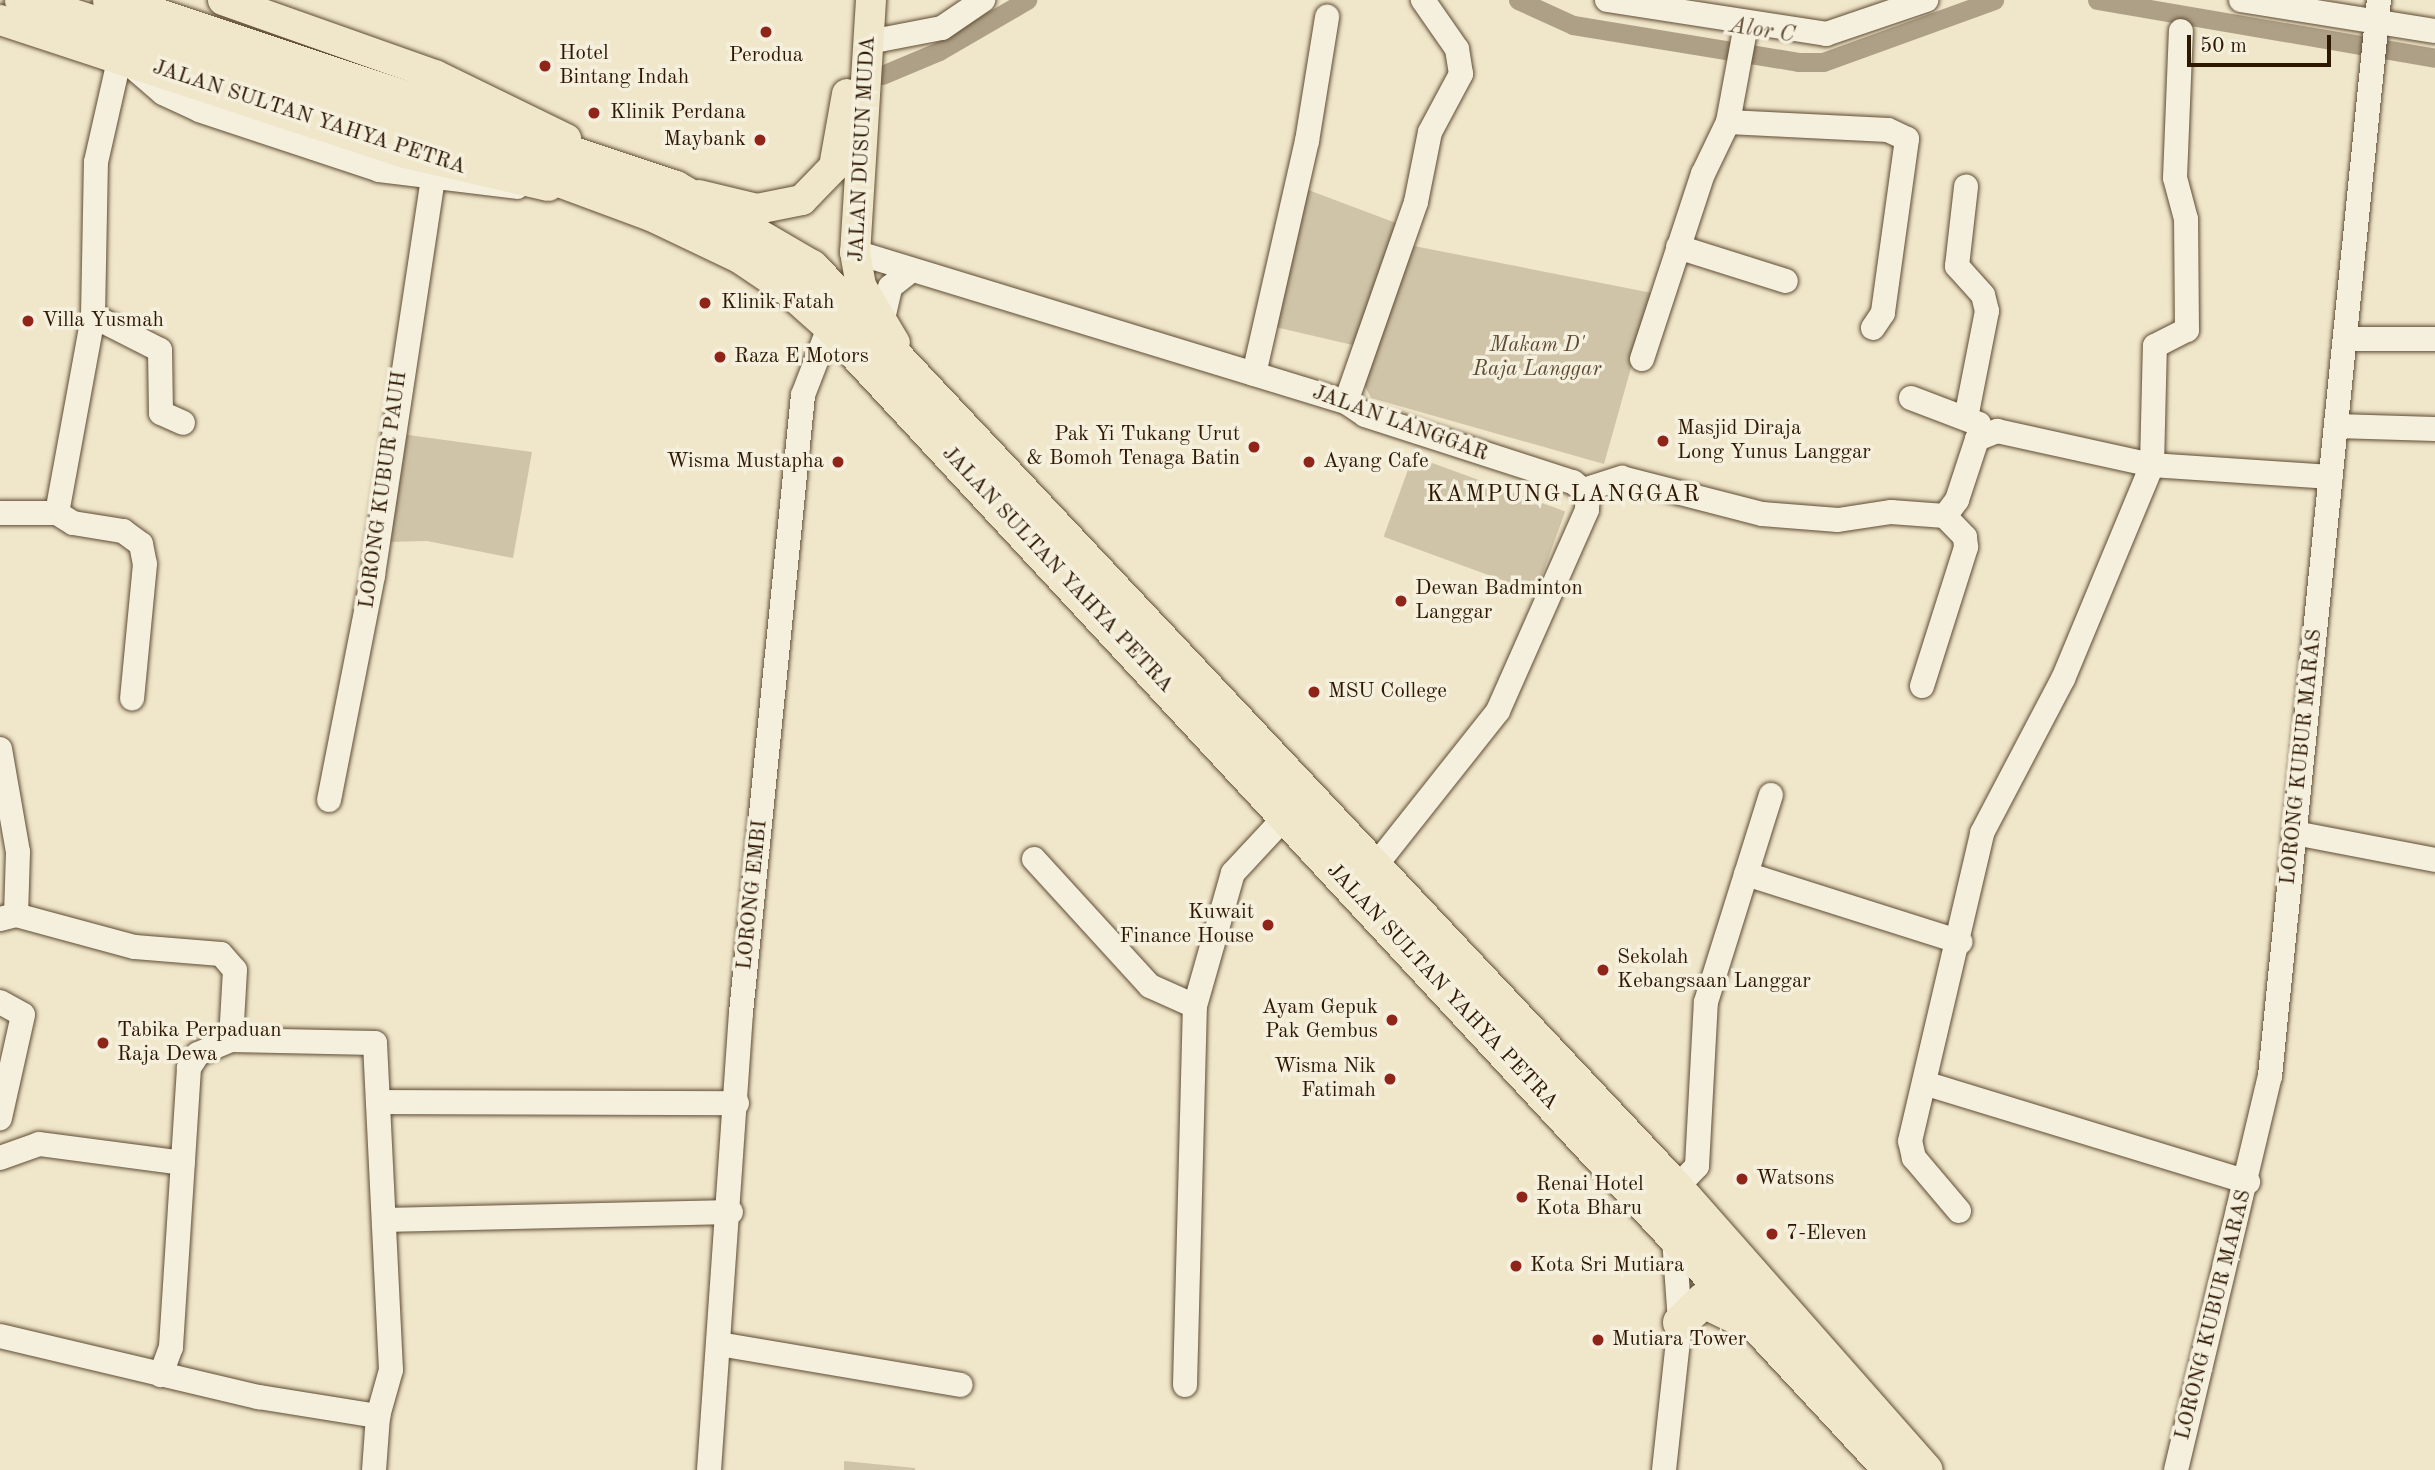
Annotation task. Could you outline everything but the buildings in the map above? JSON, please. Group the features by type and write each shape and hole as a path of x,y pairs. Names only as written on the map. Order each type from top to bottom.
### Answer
{"highway":[{"path":"22,0 662,184"},
{"path":"110,0 410,110 597,194"},
{"name":"JALAN SULTAN YAHYA PETRA","path":"662,184 811,267 911,368 1372,870 1705,1219 1925,1470"},
{"name":"JALAN SULTAN YAHYA PETRA","path":"597,194 741,256 830,325 1891,1470"},
{"path":"1680,1322 1703,1300 1758,1327"}],"main road":[{"name":"JALAN SULTAN YAHYA PETRA","path":"223,0 435,75 662,184"},
{"name":"JALAN DUSUN MUDA","path":"662,184 757,209 803,200 819,186 842,140 852,0"},
{"name":"JALAN DUSUN MUDA","path":"871,0 855,252 861,286 911,368"},
{"name":"JALAN SULTAN YAHYA PETRA","path":"0,20 120,57 405,153 597,194"}],"street":[{"path":"869,42 942,28 983,0"},
{"path":"1346,402 1416,202 1430,132 1461,74 1457,49 1423,0"},
{"path":"1607,0 1693,9 1745,32 1826,34 1926,0"},
{"path":"2241,0 2377,18 2435,32"},
{"path":"1254,374 1307,141 1327,17"},
{"name":"LORONG KUBUR MARAS","path":"2176,1470 2190,1392 2248,1182 2270,1076 2377,18"},
{"path":"1959,1211 1911,1153 1924,1083 1961,942 1982,833 2063,679 2151,464 2150,357 2155,346 2187,330 2189,317 2186,219 2175,178 2180,31"},
{"path":"1642,359 1678,247 1728,122 1745,32"},
{"path":"57,513 93,316 96,162 120,57 163,93 199,110 379,170 433,179 558,187"},
{"path":"1728,122 1888,130 1906,139 1883,313 1873,328"},
{"name":"LORONG KUBUR PAUH","path":"329,800 373,575 433,179"},
{"path":"1966,187 1957,266 1983,295 1987,312 1966,418"},
{"path":"1678,247 1786,281"},
{"name":"JALAN LANGGAR","path":"855,252 908,273 1346,402 1365,415 1584,490"},
{"path":"882,323 890,287 908,273"},
{"path":"93,316 160,350 161,413 183,423"},
{"name":"LORONG EMBI","path":"709,1470 731,1212 737,1102 803,396 830,325"},
{"path":"2345,339 2435,339"},
{"path":"1911,398 1966,418 1988,431 2151,464 2331,477"},
{"path":"2336,426 2435,429"},
{"path":"1945,516 1957,500 1978,439 1988,431"},
{"path":"1372,870 1498,711 1587,510 1584,490 1622,478 1762,514 1838,520 1891,512 1945,516 1965,537 1966,547 1922,686"},
{"path":"0,513 57,513 73,523 123,531 141,544 145,564 132,698"},
{"path":"0,749 8,828 8,917 135,947 221,954 235,970 231,1040"},
{"path":"1676,1188 1697,1166 1705,1008 1771,795"},
{"path":"1185,1385 1195,1006 1233,873 1285,817"},
{"path":"2295,833 2435,860"},
{"path":"1034,859 1150,986 1195,1006"},
{"path":"1746,874 1961,942"},
{"path":"0,1002 23,1015 0,1118"},
{"path":"161,1374 171,1347 192,1059 231,1040 375,1043 391,1370 378,1416 374,1470"},
{"path":"1924,1083 2248,1182"},
{"path":"378,1102 737,1102"},
{"path":"0,1158 49,1144 183,1163"},
{"path":"384,1220 731,1212"},
{"path":"1664,1470 1680,1322 1684,1249 1705,1219"},
{"path":"0,1336 161,1374 378,1416"},
{"path":"719,1344 961,1385"}],"green space":[{"path":"1303,188 1396,223 1357,346 1271,326"},
{"name":"Makam D' Raja Langgar","path":"1409,245 1652,293 1604,464 1371,398 1360,376"},
{"path":"401,434 532,452 513,558 427,541 387,542"},
{"path":"1413,456 1565,511 1536,592 1384,537"},
{"path":"844,1461 915,1468 915,1470 844,1470"}],"waterway":[{"name":"Alor C","path":"882,75 939,51 1027,0"},
{"name":"Alor C","path":"1518,0 1573,25 1798,62 1823,62 1994,0"},
{"name":"Alor C","path":"2097,0 2435,58"}],"place":[{"name":"Perodua","path":"766,32"},
{"name":"Hotel Bintang Indah","path":"545,66"},
{"name":"Klinik Perdana","path":"594,113"},
{"name":"Maybank","path":"760,140"},
{"name":"Klinik Fatah","path":"705,303"},
{"name":"Villa Yusmah","path":"28,321"},
{"name":"Raza E Motors","path":"720,357"},
{"name":"Masjid Diraja Long Yunus Langgar","path":"1663,441"},
{"name":"Pak Yi Tukang Urut & Bomoh Tenaga Batin","path":"1254,447"},
{"name":"Wisma Mustapha","path":"838,462"},
{"name":"Ayang Cafe","path":"1309,462"},
{"name":"Dewan Badminton Langgar","path":"1401,601"},
{"name":"MSU College","path":"1314,692"},
{"name":"Kuwait Finance House","path":"1268,925"},
{"name":"Sekolah Kebangsaan Langgar","path":"1603,970"},
{"name":"Ayam Gepuk Pak Gembus","path":"1392,1020"},
{"name":"Tabika Perpaduan Raja Dewa","path":"103,1043"},
{"name":"Wisma Nik Fatimah","path":"1390,1079"},
{"name":"Watsons","path":"1742,1179"},
{"name":"Renai Hotel Kota Bharu","path":"1522,1197"},
{"name":"7-Eleven","path":"1772,1234"},
{"name":"Kota Sri Mutiara","path":"1516,1266"},
{"name":"Mutiara Tower","path":"1598,1340"}],"district":[{"name":"KAMPUNG LANGGAR","path":"1564,495"}]}
